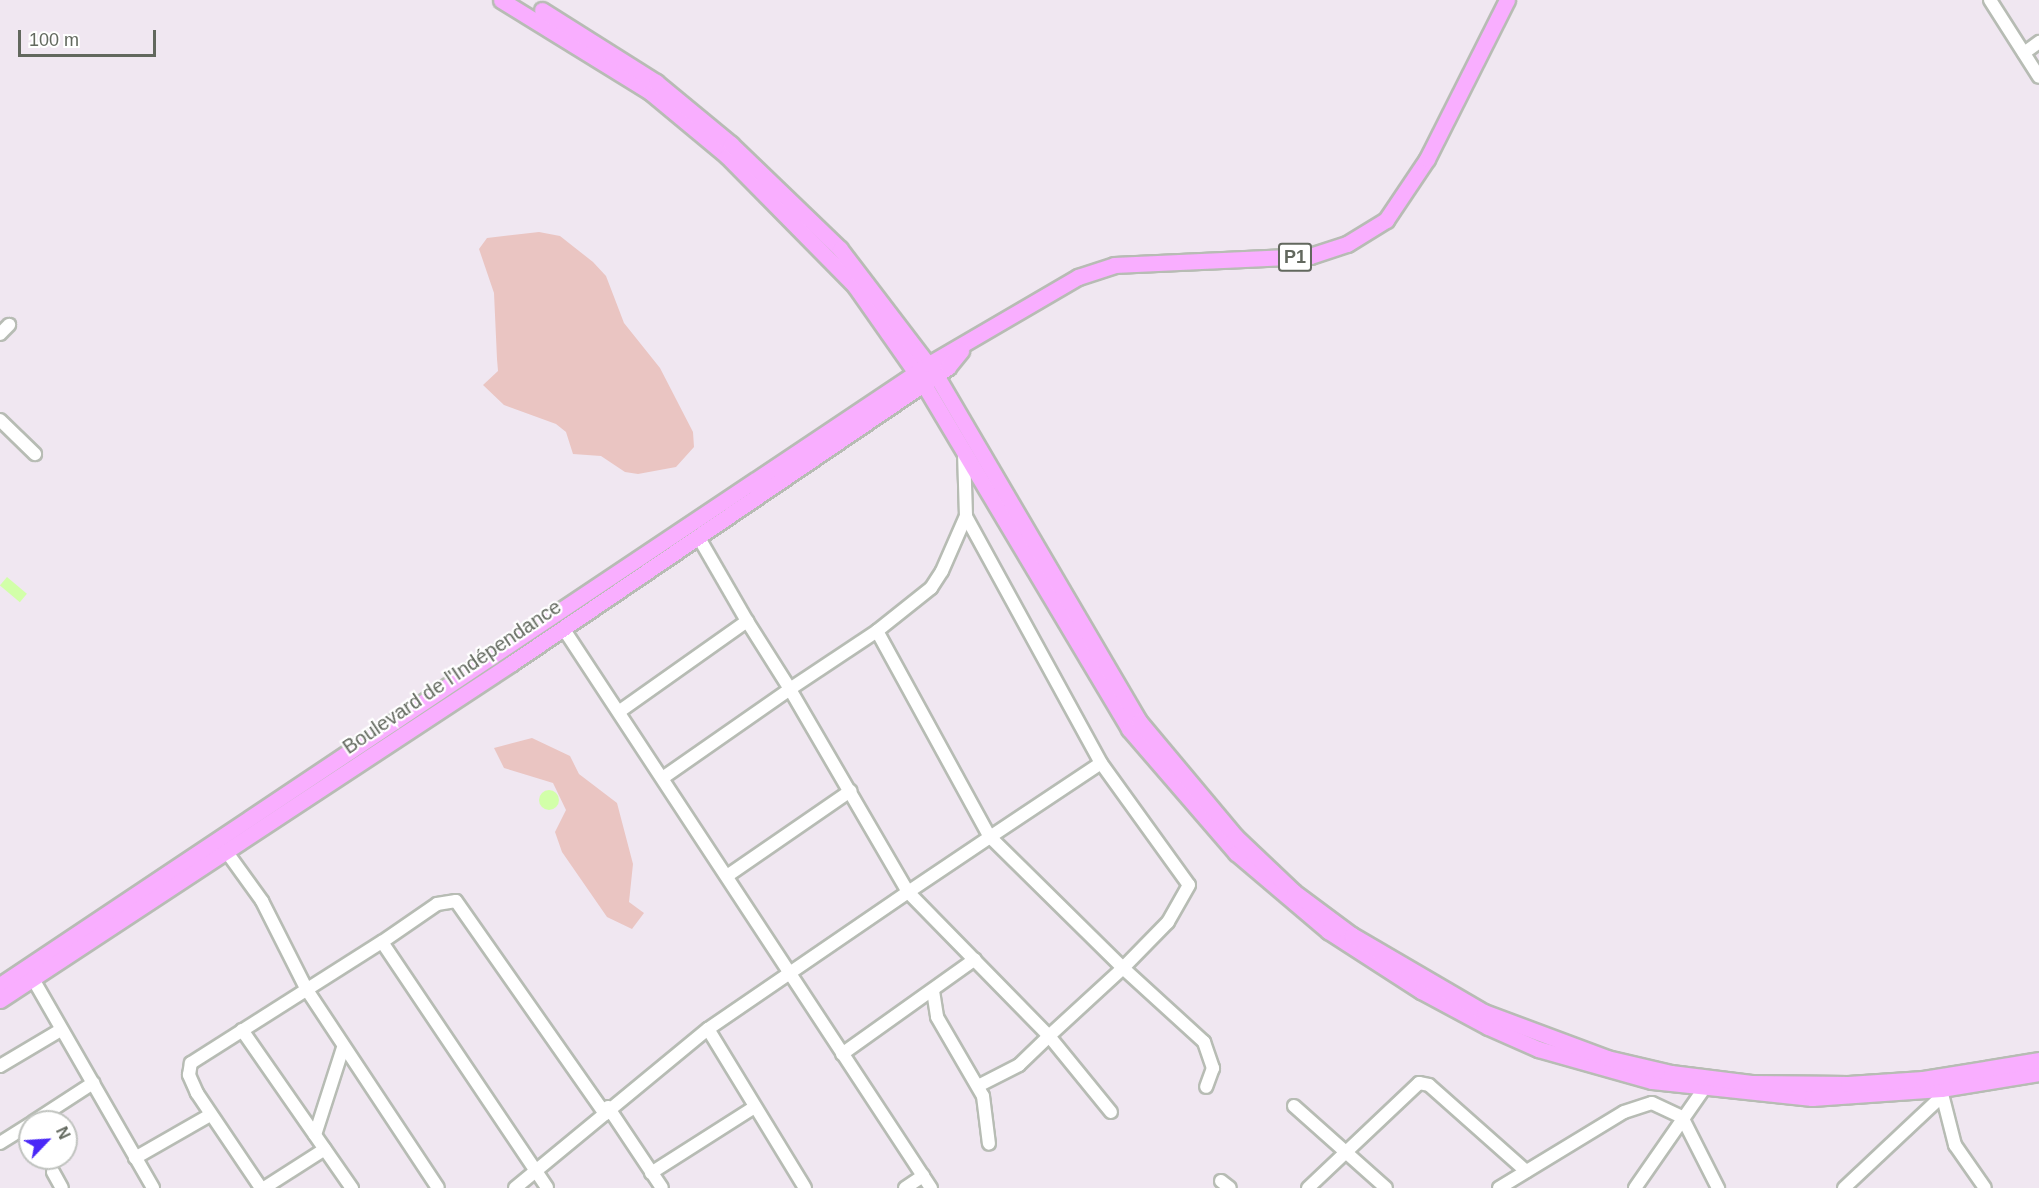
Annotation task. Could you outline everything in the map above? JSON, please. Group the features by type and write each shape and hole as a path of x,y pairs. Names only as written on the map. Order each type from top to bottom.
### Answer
{"main road":[{"path":"501,0 650,92 727,156 855,286 906,355 926,374 964,451 1129,729 1177,790 1288,902 1374,962 1488,1027 1599,1068 1703,1090 1812,1098 1941,1093 2039,1073"},
{"path":"524,0 656,82 731,144 840,249 926,374 1139,721 1235,836 1294,892 1371,946 1484,1012 1549,1039 1671,1073 1751,1083 1848,1084 1923,1079 2039,1060"},
{"name":"P1","path":"926,374 964,346 1078,277 1114,265 1310,256 1347,244 1386,220 1427,159 1507,0"},
{"path":"898,386 906,355"},
{"name":"Boulevard de l'Indépendance","path":"0,985 898,386 926,374"},
{"name":"Boulevard de l'Indépendance","path":"0,1000 563,628 698,536 926,374"}],"street":[{"path":"1990,0 2039,77"},
{"path":"2024,53 2039,42"},
{"path":"0,420 35,454"},
{"path":"964,451 966,516 1101,763 1189,885 1168,922 1123,968 1019,1065 978,1086"},
{"path":"664,777 877,631 931,588 966,516"},
{"path":"698,536 908,892 1049,1036 1111,1112"},
{"path":"620,711 747,621"},
{"path":"563,628 664,777 931,1188"},
{"path":"877,631 990,837 1123,968 1204,1042 1213,1068 1206,1087"},
{"path":"515,1188 538,1173 607,1110 708,1029 1101,763"},
{"path":"727,876 850,791"},
{"path":"226,851 262,902 307,990 343,1048 438,1188"},
{"path":"326,1149 263,1188 210,1115 189,1076 191,1064 382,942 437,904 456,901 662,1188"},
{"path":"382,942 548,1188"},
{"path":"842,1054 975,959"},
{"path":"33,979 153,1188"},
{"path":"933,991 937,1017 978,1086 987,1109 989,1144"},
{"path":"708,1029 753,1108 805,1188"},
{"path":"242,1030 352,1188"},
{"path":"0,1066 59,1031"},
{"path":"315,1136 343,1048"},
{"path":"52,1110 93,1083"},
{"path":"1308,1188 1343,1150 1419,1083 1429,1085 1507,1159 1526,1171"},
{"path":"1635,1188 1682,1117 1703,1090"},
{"path":"1844,1188 1941,1093"},
{"path":"1941,1093 1954,1145 1985,1188"},
{"path":"1501,1187 1642,1104 1660,1106 1682,1117 1718,1188"},
{"path":"1294,1106 1386,1188"},
{"path":"651,1173 753,1108"},
{"path":"135,1158 210,1115"},
{"path":"0,1143 18,1132"},
{"path":"1501,1187 1507,1159"},
{"path":"53,1172 62,1188"},
{"path":"904,1188 923,1176"}],"shaded area":[{"path":"539,232 560,236 593,262 606,276 624,323 660,368 693,432 694,447 676,467 638,474 625,472 601,456 573,454 566,432 556,424 504,405 483,385 498,371 494,293 479,249 487,238"},
{"path":"7,577 27,594 20,602 0,585"},
{"path":"532,738 570,756 579,774 617,803 633,864 629,902 644,913 632,929 607,917 562,852 555,832 566,810 553,783 504,768 494,748"},
{"path":"549,790 556,793 559,800 556,807 549,810 542,807 539,800 542,793"}]}
